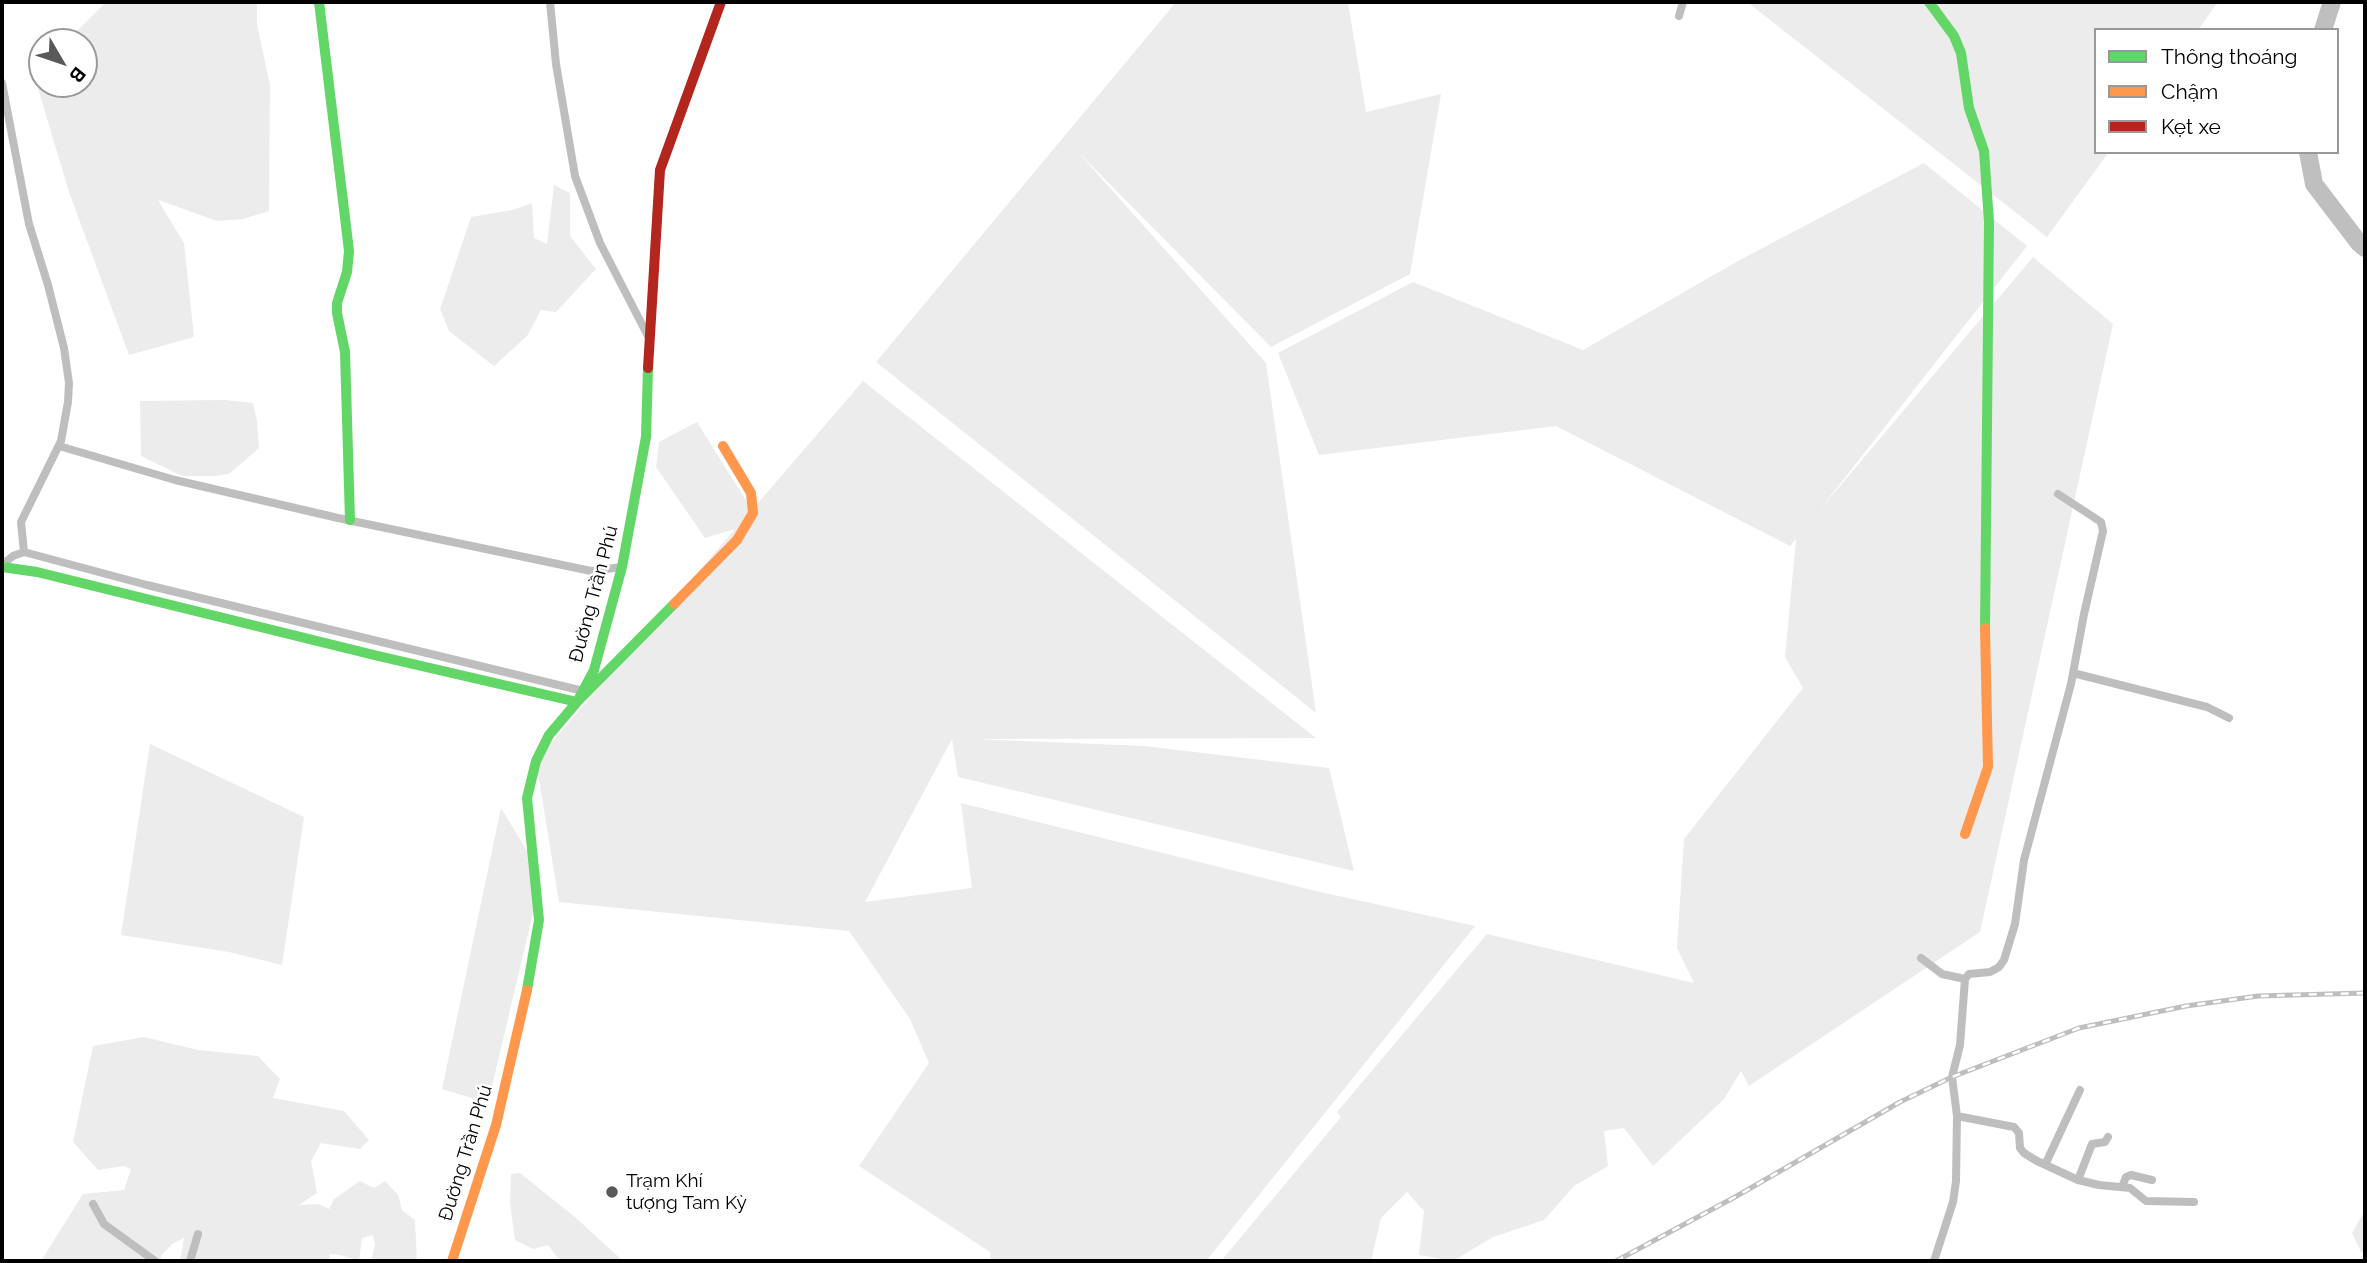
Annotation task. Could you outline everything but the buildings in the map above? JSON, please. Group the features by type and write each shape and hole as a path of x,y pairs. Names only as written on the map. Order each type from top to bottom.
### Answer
{"street":[{"path":"319,2 349,251 337,313 345,352 350,520"},
{"path":"550,2 556,64 575,176 600,243 649,338"},
{"name":"Đường Trần Phú","path":"452,1261 496,1125 533,966 539,920 527,798 529,781 549,735 577,702 594,670 621,567 646,438 649,338 660,170 721,2"},
{"path":"1679,16 1683,2"},
{"path":"1929,2 1954,36 1961,53 1969,108 1984,151 1989,222 1983,597 1988,767 1965,834"},
{"path":"2,83 29,225 48,285 66,363 68,402 64,432 21,522 24,552"},
{"path":"58,446 175,480 350,520 591,571 621,567"},
{"path":"2,566 50,575 318,640 446,674 577,702 737,540 753,513 751,493 723,446"},
{"path":"1934,1261 1956,1181 1957,1116 1952,1077 1960,1045 1965,979 1969,974 1995,971 2004,960 2015,924 2024,860 2073,673 2084,614 2100,552 2103,526 2096,518 2058,494"},
{"path":"2,566 13,556 24,552 147,585 583,691"},
{"path":"2073,673 2207,707 2229,718"},
{"path":"1922,958 1942,974 1965,979"},
{"path":"2045,1165 2080,1090"},
{"path":"1957,1116 2014,1127 2020,1133 2020,1148 2024,1153 2078,1180 2133,1189 2146,1201 2194,1202"},
{"path":"2078,1180 2092,1144 2105,1142 2108,1137"},
{"path":"2122,1186 2126,1177 2131,1175 2152,1180"},
{"path":"93,1204 104,1224 155,1261"},
{"path":"190,1261 198,1234"}],"shaded area":[{"path":"106,2 257,2 257,24 270,85 269,211 243,219 217,221 158,200 184,243 194,337 129,355 69,192 41,98 98,98 98,28 80,28"},
{"path":"1176,2 1348,2 1366,112 1441,94 1410,274 1271,347 1078,152 1266,363 1316,713 876,362"},
{"path":"1747,2 2218,2 2199,28 2094,28 2094,154 2108,154 2047,237"},
{"path":"1924,163 2027,246 1818,512 2033,257 2113,324 1980,932 1749,1086 1741,1071 1724,1099 1653,1166 1624,1128 1604,1131 1608,1166 1574,1186 1544,1220 1493,1237 1453,1261 1419,1255 1424,1211 1407,1192 1381,1218 1371,1261 1221,1261 1341,1117 1337,1112 1487,934 1694,983 1677,948 1684,839 1803,688 1785,657 1796,539 1790,546 1556,426 1319,455 1278,353 1413,282 1583,350 1738,261"},
{"path":"554,185 570,193 570,236 596,269 556,312 541,310 527,336 494,366 449,331 440,309 471,217 512,210 532,203 534,238 547,244"},
{"path":"863,381 1316,738 976,739 1144,746 1329,768 1354,871 958,777 952,739 865,902 972,888 961,803 1316,891 1475,926 1206,1261 991,1261 990,1252 859,1166 929,1063 910,1019 849,931 559,902 536,761 735,529 705,538 656,467 659,442 697,422 752,510"},
{"path":"225,400 253,403 259,448 229,474 182,476 141,456 140,401"},
{"path":"150,744 304,817 282,965 229,952 121,935"},
{"path":"501,808 542,875 488,1103 442,1089"},
{"path":"144,1037 198,1050 258,1056 280,1079 273,1098 344,1111 369,1140 360,1149 321,1143 311,1161 317,1193 299,1205 319,1204 329,1209 334,1199 360,1181 374,1188 385,1181 398,1195 402,1210 415,1220 417,1261 371,1261 375,1245 373,1235 362,1238 359,1261 329,1254 330,1261 180,1261 184,1238 172,1244 161,1256 162,1261 41,1261 83,1194 124,1190 131,1169 124,1166 98,1170 73,1142 93,1046"},
{"path":"520,1173 576,1218 623,1261 560,1261 548,1245 533,1249 515,1240 510,1203 511,1174"},
{"path":"2365,1210 2365,1252 2361,1252 2352,1233"}],"waterway":[{"path":"2324,28 2332,2"},
{"path":"2308,154 2314,184 2365,248"}],"railway":[{"path":"1616,1261 1735,1197 1900,1102 1952,1077 2079,1028 2186,1006 2258,996 2365,993"}],"traffic: fast":[{"path":"319,2 349,251 337,313 345,352 350,520"},
{"path":"1929,2 1954,36 1961,53 1969,108 1984,151 1989,222 1985,628"},
{"path":"527,990 539,920 527,798 536,761 549,735 577,702 594,670 622,567 646,437 648,368"},
{"path":"2,567 37,572 577,702 674,604"}],"traffic: slow":[{"path":"674,604 737,540 753,513 751,493 723,446"},
{"path":"1965,834 1988,767 1985,628"},
{"path":"452,1261 496,1125 527,990"}],"traffic: jam":[{"path":"648,368 660,170 721,2"}],"place":[{"name":"Trạm Khí tượng Tam Kỳ","path":"612,1192"}]}
